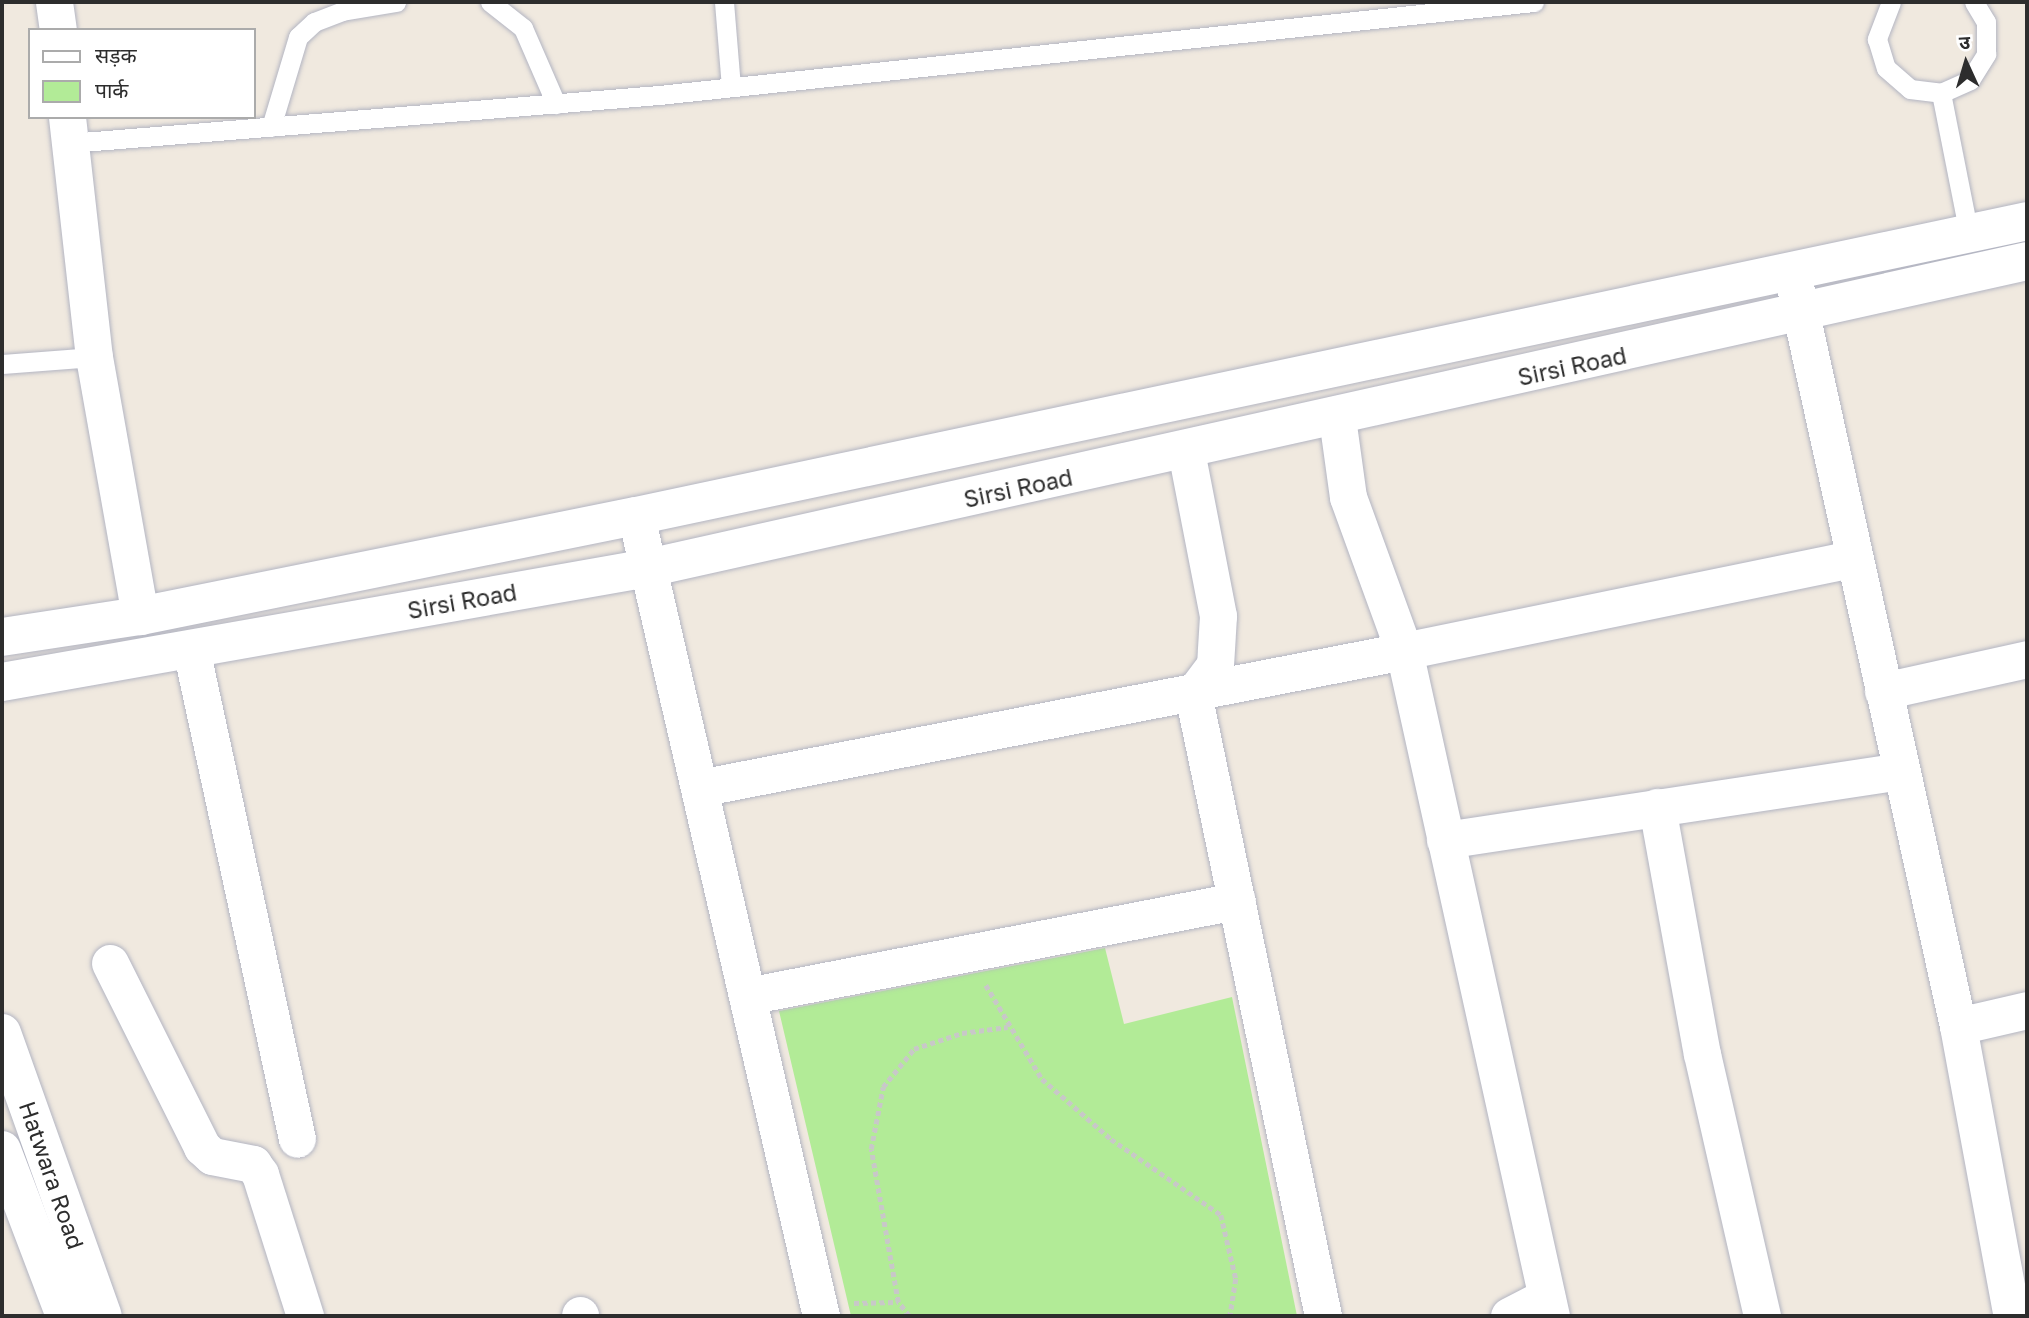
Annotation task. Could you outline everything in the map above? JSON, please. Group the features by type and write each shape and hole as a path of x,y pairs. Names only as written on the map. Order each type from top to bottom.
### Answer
{"street":[{"path":"54,2 58,28"},
{"path":"69,130 94,357 140,616"},
{"name":"Sirsi Road","path":"2,637 140,616 636,516 2027,221"},
{"name":"Sirsi Road","path":"2,682 648,568 1801,316 2027,261"},
{"path":"1791,273 1958,1026 2012,1316"},
{"path":"1337,418 1349,497 1404,651 1548,1307 1509,1316"},
{"path":"1186,451 1218,615 1215,665 1193,694 1323,1316"},
{"path":"636,516 821,1316"},
{"path":"699,788 1193,694 1854,559"},
{"path":"191,649 297,1139"},
{"path":"1883,691 2027,660"},
{"path":"1445,840 1901,771"},
{"path":"1657,807 1702,1055 1762,1316"},
{"path":"747,996 1237,901"},
{"path":"110,963 202,1147 212,1156 253,1164 260,1174 305,1316"},
{"path":"1958,1026 2027,1010"},
{"name":"Hatwara Road","path":"2,1033 103,1316"},
{"path":"2,1150 65,1316"}],"lane":[{"path":"271,127 298,37 314,22 342,11 396,2"},
{"path":"490,2 523,28 556,104"},
{"path":"724,2 731,87"},
{"path":"69,130 271,127 556,104 1534,2"},
{"path":"1891,2 1877,39 1886,68 1910,89 1941,93 1970,80 1986,54 1986,22 1974,2"},
{"path":"1941,93 1969,234"},
{"path":"2,364 94,357"}],"path":[{"path":"971,953 1008,1027 1042,1079 1111,1139 1221,1215 1236,1279 1230,1316"},
{"path":"909,1316 898,1302 871,1149 883,1087 914,1049 962,1033 1008,1027"}],"green space":[{"path":"1105,948 1124,1024 1232,997 1297,1316 851,1316 779,1011"}]}
